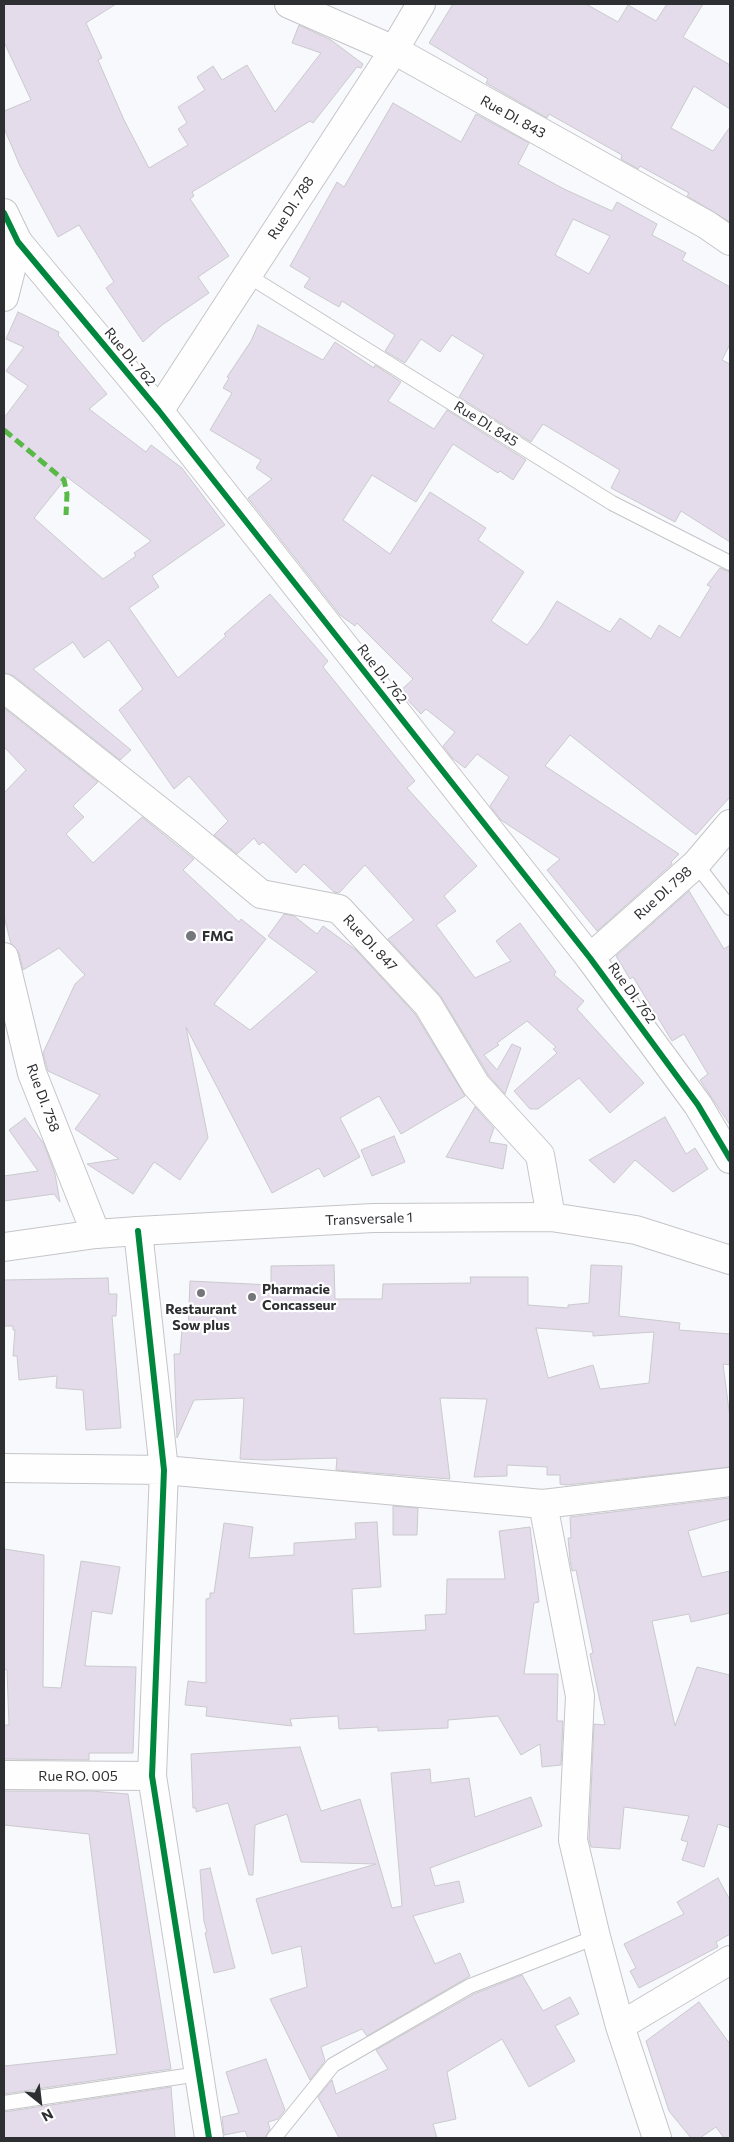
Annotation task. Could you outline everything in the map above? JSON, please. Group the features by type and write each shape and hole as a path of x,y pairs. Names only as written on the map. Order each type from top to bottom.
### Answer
{"street":[{"name":"Rue DI. 843","path":"289,4 394,50 707,225 730,241"},
{"name":"Rue DI. 788","path":"159,411 394,50 421,4"},
{"name":"Rue DI. 762","path":"4,213 18,242 159,411 590,958 698,1105 730,1159"},
{"path":"4,297 18,242"},
{"name":"Rue DI. 847","path":"4,688 185,831 261,894 338,909 428,1005 476,1084 540,1156 551,1216"},
{"name":"Rue DI. 798","path":"590,958 696,864 730,824"},
{"name":"Rue DI. 758","path":"4,957 32,1073 96,1234"},
{"name":"Transversale 1","path":"4,1247 96,1234 138,1231 373,1218 551,1216 636,1230 730,1260"},
{"path":"138,1231 164,1470 152,1776 209,2138"},
{"path":"4,1468 164,1470 543,1504 730,1482"},
{"path":"543,1504 580,1696 573,1840 620,2026 657,2138"},
{"name":"Rue RO. 005","path":"4,1775 152,1776"},
{"path":"620,2026 730,1960"}],"lane":[{"name":"Rue DI. 845","path":"248,276 612,503 730,563"},
{"path":"696,864 730,908"},
{"path":"274,2138 333,2066 470,1986 596,1937"},
{"path":"4,2103 199,2074"}],"building":[{"path":"4,4 116,4 86,23 102,58 98,60 124,120 149,168 188,145 178,129 187,123 178,107 205,90 197,77 213,66 222,80 247,65 275,112 321,53 292,43 299,25 331,40 363,64 361,68 357,67 313,123 310,121 192,192 194,196 190,199 229,256 198,277 209,293 162,325 143,342 106,288 114,282 79,225 58,237 20,166 4,128 4,111 31,100 4,42"},
{"path":"453,4 586,4 618,22 628,5 656,21 667,4 703,4 683,37 730,65 730,109 694,86 671,128 713,151 730,127 730,222 687,196 689,193 640,166 638,169 621,159 622,155 549,114 547,118 486,83 488,79 429,43"},
{"path":"393,103 461,142 476,114 529,143 518,164 564,189 612,211 617,202 657,224 652,235 686,253 682,260 730,287 730,344 722,360 730,364 730,542 681,511 675,522 611,488 620,470 543,424 531,442 459,397 484,355 452,335 440,352 421,339 405,363 385,351 395,335 342,301 339,307 304,287 310,278 290,266 337,182 344,187","holes":["573,219 610,236 589,274 555,255"]},
{"path":"18,312 59,332 58,335 107,394 89,409 146,452 151,445 182,468 225,525 152,576 159,587 129,608 178,678 270,594 328,661 323,667 415,781 407,788 477,866 444,896 456,911 436,925 475,978 511,961 496,941 520,923 556,972 554,975 584,1001 577,1009 644,1083 610,1113 579,1078 538,1109 530,1109 514,1091 557,1053 553,1049 556,1047 527,1021 484,1055 497,1070 512,1044 521,1048 505,1094 489,1076 440,995 388,939 414,920 365,865 339,893 334,892 304,864 296,873 263,842 259,845 254,838 237,854 214,835 228,821 189,776 174,789 119,710 143,689 109,640 84,658 73,642 33,669 131,750 120,760 14,676 4,673 4,418 28,386 6,371 24,347 6,339","holes":["67,477 151,541 134,553 136,556 103,579 34,518"]},
{"path":"258,325 323,360 335,342 374,368 375,365 401,382 388,401 434,429 447,410 526,460 513,480 500,471 498,473 453,444 416,502 372,475 343,520 390,554 430,492 486,528 478,540 524,572 491,621 527,645 557,601 610,632 620,618 651,639 659,625 680,638 711,587 707,585 720,568 730,572 730,797 696,835 570,735 545,766 679,854 671,862 672,864 597,931 547,870 560,859 501,820 490,806 509,777 477,754 465,768 452,758 443,746 455,732 426,709 421,714 401,693 400,691 413,679 357,623 355,626 340,615 248,498 272,479 256,468 261,460 210,430 232,393 223,388 229,378 227,377 251,341"},
{"path":"4,708 98,782 73,806 84,817 66,834 93,863 142,817 194,859 183,870 239,922 241,919 266,939 214,1004 250,1030 317,972 268,936 284,914 294,916 317,934 323,926 356,950 415,1014 465,1096 401,1134 379,1096 340,1118 360,1157 324,1177 319,1168 272,1193 186,1027 208,1138 180,1180 154,1162 133,1194 87,1164 119,1159 75,1129 100,1095 48,1071 43,1053 75,984 85,975 59,948 23,970 19,953 11,944 4,916 4,793 26,770 4,747"},
{"path":"689,891 724,949 730,945 730,1125 700,1080 708,1074 684,1034 672,1041 633,977 630,979 616,956"},
{"path":"475,1107 494,1128 489,1142 507,1145 503,1169 446,1157"},
{"path":"665,1117 686,1154 695,1148 708,1169 673,1192 635,1160 614,1183 589,1160"},
{"path":"25,1118 44,1144 55,1174 60,1202 54,1194 4,1201 4,1176 38,1171 9,1130"},
{"path":"394,1136 405,1162 372,1176 361,1150"},
{"path":"334,1265 335,1299 382,1299 383,1284 471,1283 470,1277 528,1277 528,1305 568,1308 568,1305 589,1303 591,1265 622,1266 619,1316 680,1323 679,1330 730,1334 730,1365 723,1364 730,1418 730,1467 567,1485 560,1484 560,1475 547,1475 547,1467 507,1465 507,1476 474,1477 487,1399 440,1398 450,1479 336,1470 337,1458 240,1459 244,1398 194,1400 177,1438 174,1354 180,1354 182,1330 188,1330 190,1281 271,1285 271,1266","holes":["536,1328 593,1332 593,1336 654,1332 649,1383 600,1389 593,1365 548,1378"]},
{"path":"108,1278 109,1294 117,1294 116,1316 112,1316 121,1428 86,1430 83,1390 56,1388 57,1376 19,1380 17,1356 13,1356 15,1330 13,1330 13,1326 4,1326 4,1280"},
{"path":"730,1498 730,1519 688,1531 702,1577 730,1571 730,1613 691,1622 689,1614 652,1621 675,1726 697,1667 730,1675 730,1828 718,1824 704,1867 682,1860 688,1842 681,1840 689,1816 624,1807 620,1849 591,1847 589,1839 594,1724 605,1725 590,1654 593,1653 576,1570 572,1571 570,1560 568,1538 571,1538 570,1517"},
{"path":"393,1506 418,1508 417,1535 393,1535"},
{"path":"377,1522 381,1587 352,1589 354,1634 426,1630 425,1615 446,1614 447,1579 505,1579 499,1531 530,1527 539,1602 534,1603 524,1674 558,1674 557,1721 563,1721 561,1765 542,1767 540,1744 521,1755 498,1716 448,1720 448,1728 378,1731 378,1727 339,1729 338,1716 290,1719 292,1726 206,1716 207,1707 185,1705 188,1681 206,1683 206,1599 210,1598 210,1593 214,1593 224,1523 253,1527 249,1558 294,1555 294,1543 356,1539 355,1523"},
{"path":"4,1549 44,1555 43,1687 61,1688 81,1561 120,1567 112,1614 92,1611 85,1666 136,1667 133,1753 89,1753 89,1760 4,1759 4,1725 9,1725 7,1670 4,1669"},
{"path":"300,1747 321,1811 360,1799 392,1908 402,1906 391,1773 430,1769 431,1783 469,1778 475,1817 531,1797 542,1826 430,1868 435,1886 459,1881 464,1902 413,1916 435,1964 460,1953 470,1976 367,2036 362,2029 321,2047 325,2061 310,2080 270,1999 307,1987 301,1946 272,1954 256,1899 376,1864 301,1862 287,1814 255,1825 253,1875 249,1875 228,1803 196,1812 196,1808 193,1808 191,1754"},
{"path":"4,1791 91,1791 128,1794 171,2069 4,2094 4,2066 117,2054 89,1834 4,1825"},
{"path":"210,1868 235,1968 214,1973 205,1933 207,1932 204,1921 200,1870"},
{"path":"718,1878 730,1900 730,1934 716,1942 718,1947 639,1988 630,1971 636,1968 624,1944 684,1914 677,1902"},
{"path":"522,1975 543,2011 570,1997 579,2014 555,2026 575,2061 529,2087 502,2039 447,2072 456,2119 433,2124 437,2138 339,2138 318,2097 332,2080 336,2094 388,2069 376,2050 474,1994"},
{"path":"699,2002 730,2044 730,2138 724,2138 716,2127 700,2138 691,2138 669,2111 646,2041"},
{"path":"266,2059 285,2110 278,2119 268,2122 270,2129 265,2138 248,2138 245,2131 224,2135 222,2117 239,2113 226,2072"},
{"path":"171,2087 175,2138 4,2138 4,2112"}],"marked path":[{"path":"4,430 64,480 67,494 66,515"}],"cycle path":[{"path":"4,213 18,242 159,411 590,958 698,1105 730,1159"},
{"path":"138,1231 164,1470 152,1776 209,2138"}],"place":[{"name":"FMG","path":"191,936"},
{"name":"Restaurant Sow plus","path":"201,1293"},
{"name":"Pharmacie Concasseur","path":"252,1297"}]}
